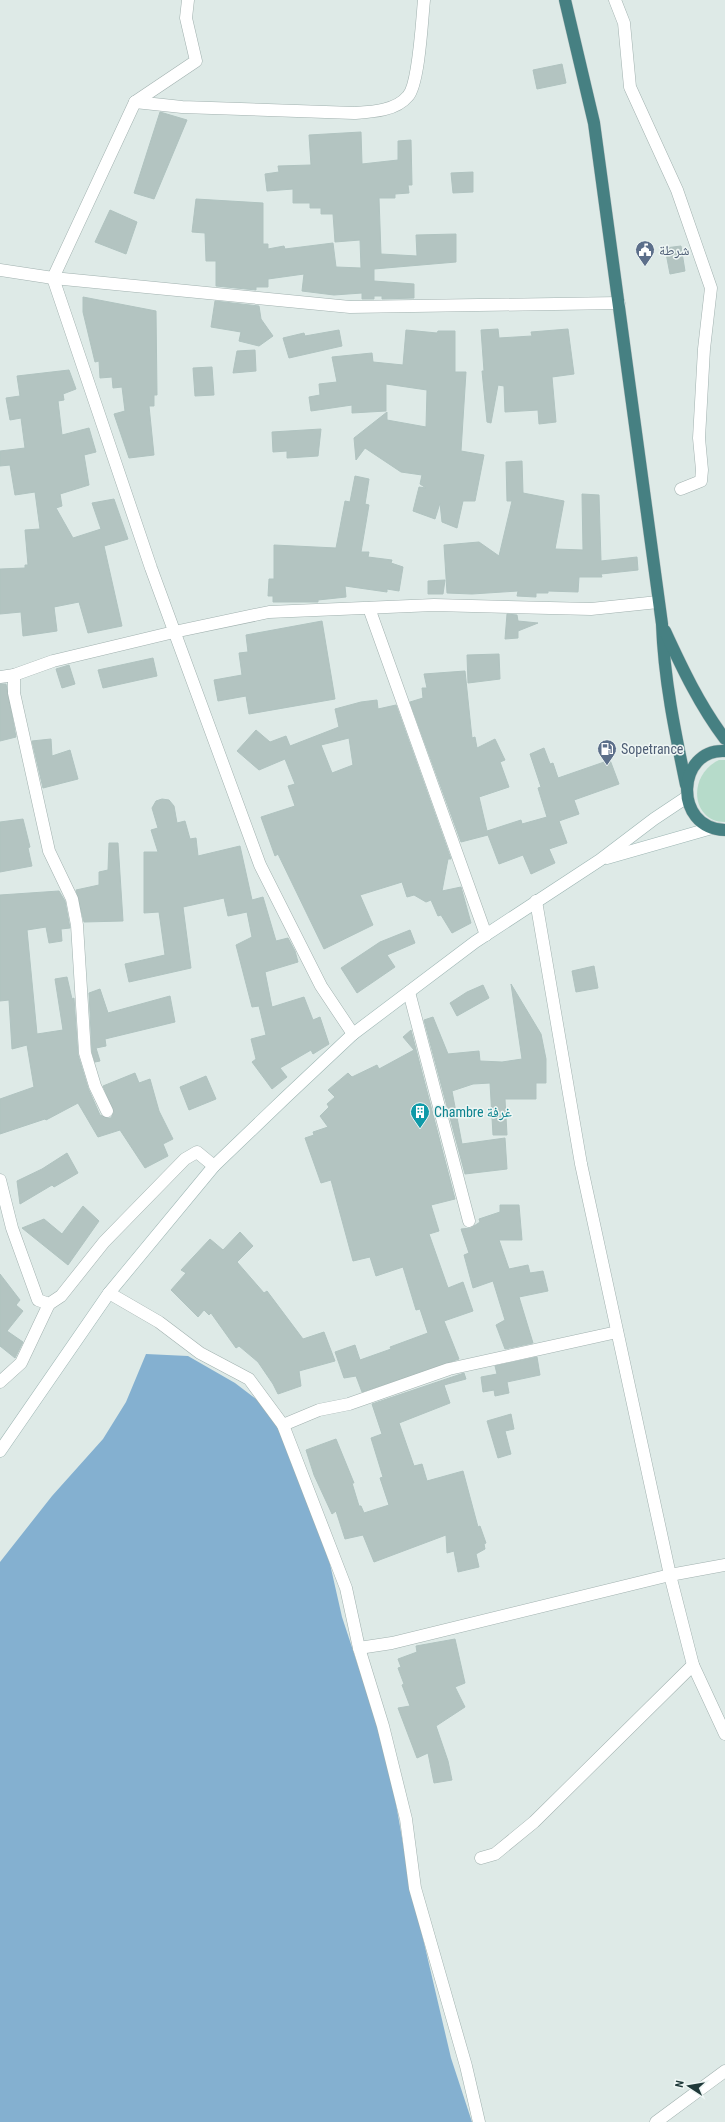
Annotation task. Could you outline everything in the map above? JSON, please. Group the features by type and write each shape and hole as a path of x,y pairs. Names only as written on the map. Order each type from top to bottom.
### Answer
{"highway":[{"path":"565,0 594,123 662,624 663,656 673,723 686,791 695,816 712,828 725,830"},
{"path":"662,624 681,666 710,720 725,739"},
{"path":"686,791 690,772 698,762 709,754 725,751"}],"street":[{"path":"188,0 186,18 196,61 135,102 53,278 151,568 260,865 322,986 353,1034"},
{"path":"135,102 182,106 354,113 373,112 393,106 408,96 415,78 424,0"},
{"path":"615,0 624,23 630,86 677,190 711,288 704,349 699,438 702,470 701,481 681,489"},
{"path":"0,270 53,278 350,307 619,303"},
{"path":"0,677 14,675 53,661 174,632 268,612 434,605 591,609 658,602"},
{"path":"368,608 486,935"},
{"path":"14,675 14,693 49,851 72,899 77,925 86,1053 95,1086 107,1111"},
{"path":"0,1451 108,1293 214,1166 353,1034 486,935 600,860 654,819 686,791"},
{"path":"600,860 712,828"},
{"path":"536,901 581,1164 670,1575 693,1665 725,1734"},
{"path":"410,992 469,1221"},
{"path":"0,1382 20,1363 49,1304 61,1296 104,1242 185,1159 197,1152 214,1166"},
{"path":"0,1180 12,1228 38,1300 49,1304"},
{"path":"108,1293 159,1322 200,1353 249,1379 283,1425 346,1588 359,1648 383,1726 406,1819 415,1888 466,2066 479,2122"},
{"path":"283,1425 319,1410 349,1404 449,1369 617,1332"},
{"path":"359,1648 392,1643 670,1575 725,1565"},
{"path":"481,1858 495,1854 534,1822 693,1665"},
{"path":"656,2122 725,2071"}],"green space":[{"path":"719,760 725,760 725,822 714,820 705,814 697,797 698,786 702,776 709,767"}],"water":[{"path":"146,1354 188,1356 235,1383 268,1408 287,1445 330,1564 342,1617 375,1717 393,1787 410,1883 451,2058 472,2122 0,2122 0,1562 52,1496 103,1439 126,1402"}],"building":[{"path":"562,64 566,83 537,89 533,70"},
{"path":"160,112 187,120 154,199 134,193"},
{"path":"361,132 362,164 398,160 398,141 411,140 412,185 408,185 409,193 395,194 395,198 379,198 381,254 417,256 416,235 456,234 456,262 374,269 374,281 414,284 414,298 382,299 382,296 374,296 374,299 362,299 362,293 334,295 302,291 304,274 268,279 268,287 256,287 256,290 216,286 216,261 206,261 205,233 192,232 196,199 263,203 263,244 268,244 268,249 284,246 285,249 333,243 336,267 361,268 360,240 335,242 333,214 321,214 321,208 310,208 310,203 293,203 293,189 267,191 265,174 279,172 278,166 311,165 309,135"},
{"path":"473,172 473,192 453,193 451,173"},
{"path":"110,210 137,222 126,254 95,242"},
{"path":"681,246 685,271 670,274 665,248"},
{"path":"83,297 156,311 157,395 154,395 154,406 149,406 154,455 129,458 114,414 125,411 122,387 113,388 112,377 100,378 99,361 95,362 83,312"},
{"path":"215,301 259,306 261,319 273,336 259,346 239,341 241,332 211,327"},
{"path":"498,329 499,338 532,336 531,332 568,329 574,374 552,377 556,422 539,424 538,410 505,412 504,386 498,385 491,423 487,422 482,371 484,371 481,330"},
{"path":"339,330 342,346 289,358 283,338 304,333 305,336"},
{"path":"406,330 437,333 438,331 455,331 455,372 466,372 461,451 484,455 475,501 463,501 457,528 442,522 440,503 435,519 413,511 419,487 426,488 420,484 422,475 401,472 365,448 356,460 354,438 387,412 387,420 426,427 427,390 386,384 386,411 352,413 352,405 311,411 309,397 320,395 319,384 337,382 332,357 372,353 373,362 403,365"},
{"path":"255,350 256,371 233,373 237,351"},
{"path":"212,367 214,395 195,396 193,368"},
{"path":"69,370 76,389 63,394 64,400 58,401 62,435 89,428 96,452 84,455 89,485 60,494 62,506 56,508 73,538 101,529 92,503 114,499 128,539 104,546 122,626 88,633 79,602 54,607 57,631 23,636 21,612 0,614 0,569 25,568 25,565 28,565 25,530 40,529 35,492 15,495 10,465 0,466 0,451 25,448 21,418 10,420 6,398 20,396 17,376"},
{"path":"321,429 318,456 287,458 287,451 273,452 272,432"},
{"path":"522,461 523,493 564,501 555,549 583,550 582,494 599,495 601,561 637,557 638,570 601,574 602,577 579,577 578,592 548,591 548,593 536,593 536,597 517,596 518,591 472,594 447,593 444,545 479,542 499,556 512,501 507,501 506,462"},
{"path":"355,476 369,479 365,504 369,505 361,552 369,552 368,557 392,560 391,563 403,567 399,591 387,589 387,592 345,586 346,597 318,600 318,602 273,602 273,596 268,596 269,579 274,579 274,545 336,548 345,501 350,502"},
{"path":"445,580 443,594 428,594 428,581"},
{"path":"507,614 517,615 518,621 538,623 518,631 518,638 505,639"},
{"path":"322,621 335,699 249,714 246,696 218,701 214,680 242,675 239,653 248,652 246,635"},
{"path":"499,654 500,679 468,683 467,655"},
{"path":"153,658 157,676 103,688 98,670"},
{"path":"69,665 75,684 62,688 56,669"},
{"path":"465,671 472,738 475,737 477,748 495,739 505,760 500,762 509,787 479,797 487,831 521,820 522,824 547,817 538,788 541,787 530,754 544,748 550,764 553,763 558,778 610,760 619,784 574,800 579,814 559,821 567,843 549,849 555,863 531,874 523,855 499,864 488,835 461,842 410,702 423,698 422,688 427,688 424,674"},
{"path":"0,684 6,684 16,737 0,741"},
{"path":"377,700 378,709 396,705 451,859 448,859 442,891 461,887 471,923 452,933 441,915 438,916 431,900 426,902 414,895 407,897 402,882 360,895 373,925 324,949 278,854 275,856 261,817 295,806 288,786 295,784 285,759 259,770 237,751 256,730 270,742 286,736 290,746 339,727 335,709 361,702","holes":["349,738 353,765 332,773 321,745"]},
{"path":"51,739 52,756 70,750 78,779 43,788 32,741"},
{"path":"162,799 169,800 174,806 177,823 185,821 190,839 196,838 198,856 240,846 252,900 263,897 276,941 288,938 295,951 298,962 265,972 272,1007 304,997 313,1020 320,1017 329,1044 313,1054 311,1050 280,1068 287,1077 272,1089 252,1062 256,1059 251,1039 266,1035 259,1006 252,1007 236,945 252,937 247,912 228,916 224,898 183,907 191,968 129,982 125,964 165,955 159,912 144,913 144,852 158,852 151,830 158,828 152,808 156,801"},
{"path":"23,819 30,847 28,848 32,866 0,872 0,822"},
{"path":"109,843 118,843 123,921 84,922 76,890 99,885 99,872 108,870"},
{"path":"59,891 65,901 70,928 61,929 62,941 49,943 46,927 27,930 37,1034 63,1030 55,979 67,977 72,999 74,998 78,1055 88,1088 100,1115 111,1118 114,1112 103,1086 135,1073 139,1083 150,1079 159,1111 173,1139 163,1144 168,1156 145,1168 120,1130 98,1137 78,1103 46,1120 45,1119 0,1134 0,1099 34,1087 27,1045 12,1049 9,1000 0,1001 0,895"},
{"path":"410,930 415,943 387,955 395,967 357,993 341,968 380,942"},
{"path":"594,966 598,988 576,992 572,971"},
{"path":"511,984 541,1034 546,1059 546,1083 536,1083 536,1099 505,1099 507,1135 493,1135 490,1083 473,1084 452,1091 462,1144 505,1138 507,1169 465,1174 424,1020 433,1017 448,1054 479,1051 480,1061 502,1062 522,1059"},
{"path":"483,985 489,998 457,1016 450,1003 467,992"},
{"path":"100,989 108,1013 170,996 175,1022 105,1039 106,1046 96,1048 100,1061 95,1062 92,1052 89,993"},
{"path":"411,1030 455,1199 431,1205 439,1231 429,1234 448,1288 463,1282 473,1311 444,1321 459,1359 362,1392 356,1376 344,1378 335,1352 355,1345 360,1360 391,1349 390,1347 428,1333 420,1309 416,1310 403,1267 376,1276 370,1257 353,1261 331,1180 321,1183 305,1138 314,1135 313,1132 328,1127 320,1116 329,1107 327,1104 335,1097 328,1090 348,1073 352,1077 377,1065 379,1069 414,1050 403,1037"},
{"path":"206,1076 216,1099 189,1110 180,1087"},
{"path":"67,1153 78,1173 54,1187 52,1185 20,1204 17,1181 42,1169"},
{"path":"500,1205 519,1205 522,1240 499,1240 509,1269 528,1265 530,1273 543,1271 548,1291 519,1297 533,1343 505,1349 496,1325 505,1320 493,1281 473,1288 464,1255 469,1253 461,1229 471,1228 480,1222 479,1219 500,1212"},
{"path":"83,1206 99,1221 68,1265 22,1228 44,1219 62,1234"},
{"path":"240,1232 253,1246 237,1262 264,1293 267,1291 303,1339 324,1332 335,1361 299,1371 301,1386 278,1394 258,1362 239,1346 236,1348 211,1313 209,1315 204,1310 198,1317 171,1290 186,1273 181,1270 210,1239 223,1250"},
{"path":"0,1274 20,1300 16,1305 23,1311 7,1331 23,1342 15,1358 0,1346"},
{"path":"537,1357 540,1375 507,1382 509,1393 495,1396 494,1390 483,1392 481,1377 497,1374 495,1366"},
{"path":"464,1373 466,1379 444,1385 450,1403 399,1423 414,1466 422,1464 427,1481 463,1471 478,1527 480,1526 486,1543 484,1544 485,1549 476,1554 479,1567 458,1572 454,1551 447,1553 446,1535 374,1562 363,1535 345,1539 336,1511 332,1514 314,1475 306,1450 336,1439 354,1483 352,1483 359,1506 361,1506 364,1513 389,1505 380,1478 383,1477 371,1438 382,1434 372,1404"},
{"path":"511,1414 514,1429 505,1431 511,1454 498,1458 487,1421"},
{"path":"455,1639 465,1683 455,1687 465,1707 436,1726 448,1761 452,1780 434,1783 428,1753 417,1758 398,1708 410,1706 402,1685 404,1684 398,1668 401,1667 398,1659 417,1652 416,1646"}],"place":[{"name":"شرطة","path":"645,267"},
{"name":"Sopetrance","path":"607,766"},
{"name":"Chambre غرفة","path":"420,1129"}]}
